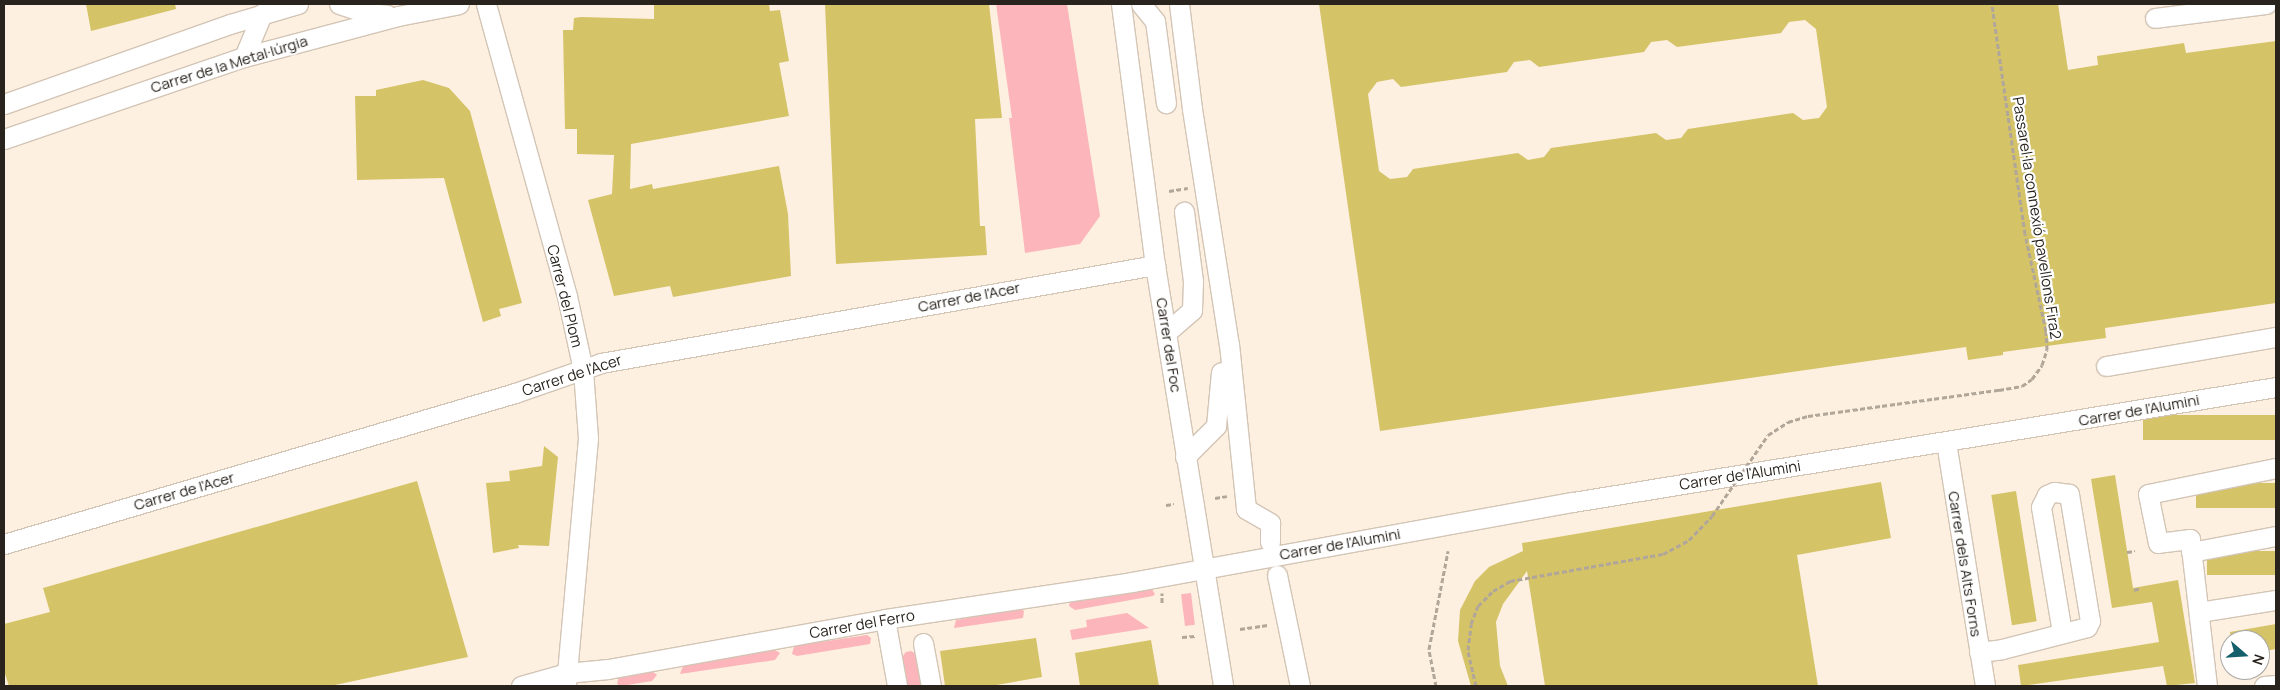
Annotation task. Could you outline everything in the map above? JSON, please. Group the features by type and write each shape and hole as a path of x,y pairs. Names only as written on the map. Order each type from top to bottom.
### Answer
{"street":[{"path":"230,24 246,4"},
{"path":"4,104 230,24 293,4"},
{"path":"339,4 366,13 398,16"},
{"name":"Carrer de la Metal·lúrgia","path":"4,139 244,57 398,16 458,4"},
{"name":"Carrer del Plom","path":"486,4 567,296 583,370 588,438 566,679"},
{"name":"Carrer del Foc","path":"1121,4 1155,265 1168,331 1186,457 1223,686"},
{"path":"1141,4 1155,21 1166,103"},
{"path":"1169,4 1212,295 1222,383 1216,426 1186,457"},
{"path":"1179,4 1192,108 1229,344 1246,509 1270,533"},
{"path":"2155,18 2266,4"},
{"path":"244,57 262,14"},
{"path":"1168,331 1192,310 1193,281 1184,212"},
{"name":"Carrer de l'Acer","path":"4,544 601,363 662,350 837,322 1155,265"},
{"path":"2106,366 2276,337"},
{"name":"Carrer de l'Alumini","path":"1204,568 1573,502 2276,387"},
{"name":"Carrer dels Alts Forns","path":"1946,442 1985,686"},
{"path":"2207,686 2190,539 2158,543 2148,494 2276,468"},
{"path":"1979,652 2062,633 2087,627 2090,621 2069,494 2054,492 2048,494 2041,507 2062,633"},
{"path":"2191,552 2276,536"},
{"name":"Carrer del Ferro","path":"521,686 884,619 1204,568"},
{"path":"1277,576 1300,686"},
{"path":"2199,612 2276,600"},
{"path":"884,619 897,686"},
{"path":"924,642 931,686"},
{"path":"2264,686 2276,685"}],"path":[{"name":"Passarel·la connexió pavellons Fira2","path":"1476,686 1468,650 1472,624 1478,606 1493,591 1510,581 1663,554 1689,540 1712,516 1768,435 1788,422 1808,416 2022,386 2032,379 2042,365 2047,350 2046,331 2025,234 1992,4"},
{"path":"1166,505 1174,504"},
{"path":"1436,686 1429,649 1448,551"},
{"path":"2128,552 2135,551"},
{"path":"2134,590 2141,588"},
{"path":"1240,629 1276,623"},
{"path":"1182,637 1195,636"}],"shaded area":[{"path":"996,4 1067,4 1100,216 1080,244 1025,253 1009,118 1012,118"},
{"path":"1151,588 1155,594 1153,596 1075,610 1069,606 1070,601"},
{"path":"1191,593 1195,625 1185,626 1181,594"},
{"path":"1020,609 1024,611 1023,618 954,628 956,620"},
{"path":"1127,613 1149,628 1072,640 1070,630 1087,627 1086,620"},
{"path":"867,635 871,638 870,644 797,656 792,654 794,646"},
{"path":"775,650 780,653 775,660 680,674 683,666"},
{"path":"911,651 918,655 925,686 903,686 898,662 906,652"},
{"path":"652,671 657,675 652,681 621,686 617,684 619,676"}],"building":[{"path":"86,4 175,4 176,9 91,31"},
{"path":"654,4 769,4 770,11 780,10 789,61 779,63 789,116 631,144 630,189 652,184 653,189 779,166 788,214 791,276 673,297 670,286 614,296 588,200 612,194 614,155 577,154 577,129 565,129 563,30 573,30 574,18 581,17 654,19"},
{"path":"825,4 989,4 1002,118 975,119 980,226 985,226 987,255 836,264"},
{"path":"1319,4 2058,4 2068,70 2098,65 2097,56 2184,43 2186,53 2276,41 2276,303 2105,328 2106,338 2003,352 2003,355 1968,360 1966,347 1380,431","holes":["1805,20 1816,29 1827,107 1819,118 1803,120 1793,113 1688,129 1681,138 1666,140 1656,133 1551,148 1544,157 1528,160 1518,153 1413,169 1407,177 1390,179 1379,171 1368,94 1377,82 1393,79 1401,87 1507,72 1514,62 1530,60 1539,67 1644,52 1651,42 1667,40 1677,47 1781,33 1789,22"]},
{"path":"423,80 449,88 470,111 522,303 499,309 501,316 483,322 444,178 357,180 355,96 376,96 376,90"},
{"path":"2143,415 2276,415 2276,440 2143,440"},
{"path":"544,446 558,457 549,546 518,545 519,548 493,553 486,483 510,481 509,471 542,466"},
{"path":"2115,475 2133,588 2178,580 2195,683 2167,686 2163,666 2021,686 2018,665 2159,642 2152,602 2112,608 2091,479"},
{"path":"417,481 468,657 330,686 9,686 4,671 4,624 50,612 43,588"},
{"path":"1881,482 1891,538 1797,555 1818,686 1545,686 1527,571 1503,604 1496,622 1500,666 1508,686 1471,686 1458,641 1460,610 1475,581 1489,567 1523,551 1522,543"},
{"path":"2196,483 2276,483 2276,508 2196,508"},
{"path":"2016,491 2037,621 2012,625 1991,495"},
{"path":"2207,551 2276,551 2276,575 2207,575"},
{"path":"2276,624 2276,649 2270,650 2270,630 2242,630"},
{"path":"1036,638 1042,677 991,686 945,686 940,651"},
{"path":"1151,640 1159,686 1080,686 1075,653"}]}
